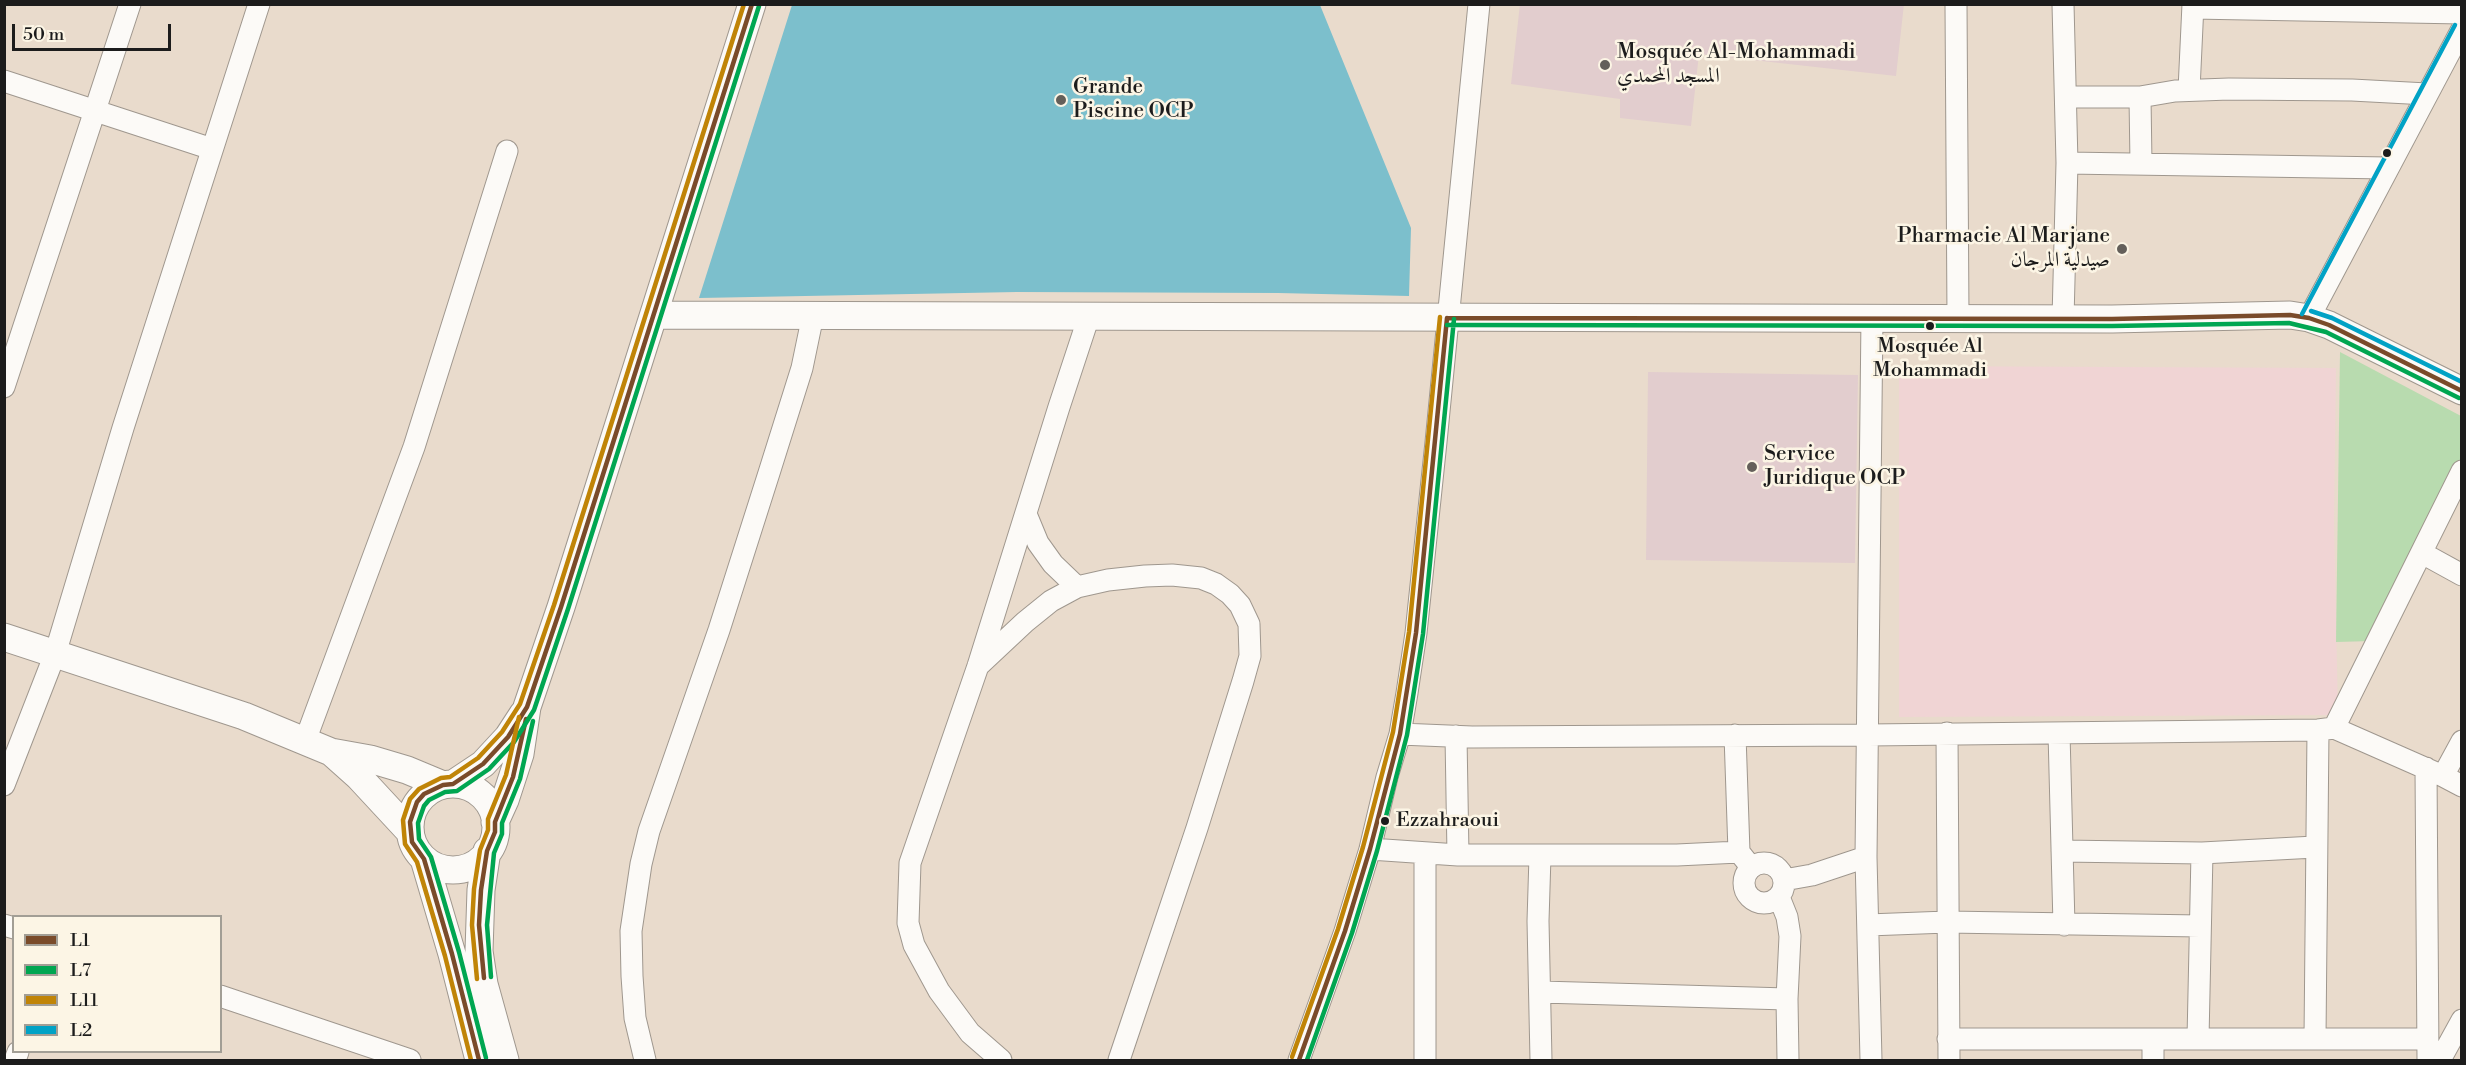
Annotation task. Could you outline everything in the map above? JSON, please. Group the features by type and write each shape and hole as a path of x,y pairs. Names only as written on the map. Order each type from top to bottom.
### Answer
{"street":[{"path":"4,387 130,4"},
{"path":"4,785 55,654 123,428 260,4"},
{"path":"495,822 520,754 527,706 655,315 752,4"},
{"path":"1299,1060 1345,931 1370,849 1400,734 1416,633 1479,4"},
{"path":"1956,4 1958,317"},
{"path":"2063,4 2067,163 2063,318"},
{"path":"2189,90 2193,6 2462,13"},
{"path":"2309,318 2462,29"},
{"path":"4,81 212,149"},
{"path":"2066,97 2139,97 2189,90 2352,90 2427,94"},
{"path":"2139,97 2141,164"},
{"path":"305,741 414,447 507,151"},
{"path":"2067,163 2388,168"},
{"path":"655,315 1447,318 2063,318 2290,315 2309,318 2329,325 2460,387"},
{"path":"645,1060 635,1018 631,931 641,864 649,831 716,641 801,368 813,315"},
{"path":"1001,1060 970,1033 939,991 914,945 908,923 910,863 978,666 1089,316"},
{"path":"1871,1060 1866,857 1872,317"},
{"path":"2315,1038 2315,847 2326,729 2422,553 2462,471"},
{"path":"1026,514 1043,550 1053,564 1077,587"},
{"path":"2422,553 2462,575"},
{"path":"978,666 1042,608 1077,587 1108,580 1172,575 1201,578 1216,584 1240,604 1249,624 1250,656 1243,681 1197,828 1118,1057"},
{"path":"4,638 222,709 331,752 370,759 448,785"},
{"path":"448,785 483,764 508,737 527,706"},
{"path":"1400,734 1456,736 1868,735 2326,729 2435,772 2462,786"},
{"path":"1947,733 1949,1060"},
{"path":"2059,733 2064,925"},
{"path":"1735,735 1745,860 1744,880 1747,895 1755,902 1765,904 1781,888 1866,857"},
{"path":"1456,736 1458,855"},
{"path":"2428,1060 2435,772 2462,741"},
{"path":"331,752 359,777 410,832"},
{"path":"488,852 472,865 462,868 442,868 424,859 417,851 410,832 410,822 417,802 433,789 448,785 463,785 482,795 493,812 495,832 488,852 481,890 479,951 484,984 505,1060"},
{"path":"2062,851 2202,853 2315,847"},
{"path":"1370,849 1458,855 1677,855 1771,864 1782,874 1781,888 1790,936 1787,999 1788,1060"},
{"path":"1425,853 1425,1060"},
{"path":"2198,1039 2202,853"},
{"path":"1540,856 1538,921 1541,1060"},
{"path":"424,859 452,954 479,1060"},
{"path":"1869,925 1947,922 2200,926"},
{"path":"1541,992 1787,999"},
{"path":"222,997 410,1060"},
{"path":"2440,1060 2462,1020"},
{"path":"1948,1039 2427,1039"},
{"path":"2153,1060 2154,1039"}],"shaded area":[{"path":"1899,366 2336,368 2334,520 2338,715 1899,717"}],"green space":[{"path":"2340,352 2461,416 2462,457 2372,641 2336,642"}],"water":[{"name":"Grande Piscine OCP","path":"792,5 1320,5 1411,228 1409,296 1017,292 699,298"}],"building":[{"name":"Mosquée Al-Mohammadi المسجد المحمدي","path":"1520,4 1904,4 1896,76 1699,54 1691,126 1620,118 1620,99 1511,84"},
{"name":"Service Juridique OCP","path":"1648,372 1858,375 1855,563 1646,560"}],"transit line":[{"name":"L11","path":"471,1060 445,956 417,862 405,844 403,820 410,799 419,789 441,778 450,777 478,758 502,732 520,704 554,605 744,4"},
{"name":"L1","path":"479,1060 452,954 424,859 412,842 410,822 417,802 424,794 443,785 453,784 483,764 508,737 527,707 561,607 752,4"},
{"name":"L7","path":"486,1058 459,952 431,857 419,839 418,823 424,806 429,800 445,792 457,791 489,769 514,742 534,710 759,6"},
{"name":"L2","path":"2302,314 2455,25"},
{"name":"L2","path":"2311,311 2332,318 2462,382"},
{"name":"L1","path":"1447,318 2112,319 2290,315 2309,318 2329,325 2462,391"},
{"name":"L11","path":"1292,1057 1338,929 1363,847 1393,732 1409,632 1440,317"},
{"name":"L1","path":"1299,1060 1345,931 1370,849 1400,734 1416,633 1447,318"},
{"name":"L7","path":"1307,1060 1352,933 1377,851 1407,735 1423,634 1454,319"},
{"name":"L7","path":"1447,325 2112,326 2289,323 2326,332 2459,398"},
{"name":"L11","path":"477,979 472,925 474,889 480,850 488,830 488,819 506,775 519,717"},
{"name":"L1","path":"484,978 479,925 487,851 495,832 495,822 513,777 526,719"},
{"name":"L7","path":"491,977 487,925 494,853 502,834 502,823 520,779 533,721"}],"place":[{"name":"Mosquée Al-Mohammadi المسجد المحمدي","path":"1605,65"},
{"name":"Grande Piscine OCP","path":"1061,100"},
{"name":"Pharmacie Al Marjane صيدلية المرجان","path":"2122,249"},
{"name":"Mosquée Al Mohammadi","path":"1930,326"},
{"name":"Service Juridique OCP","path":"1752,467"},
{"name":"Ezzahraoui","path":"1385,821"}]}
